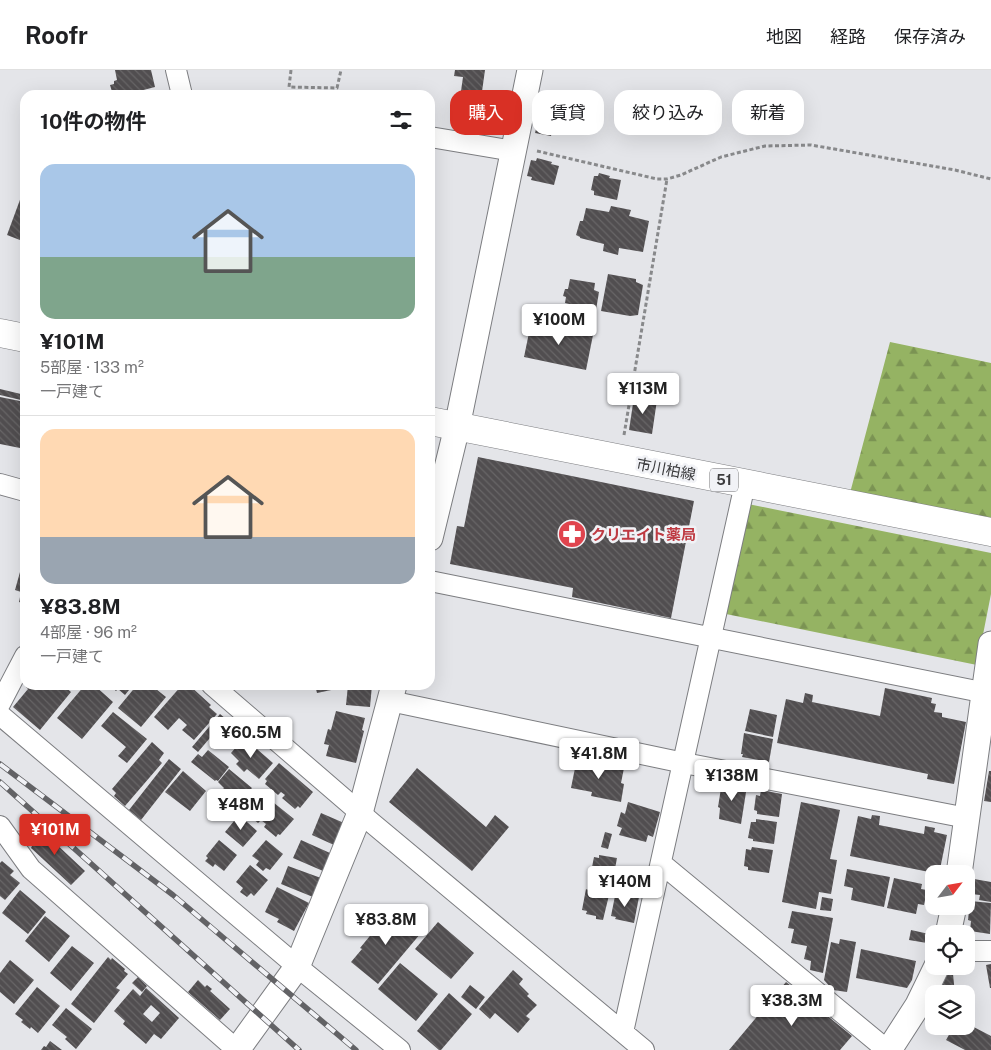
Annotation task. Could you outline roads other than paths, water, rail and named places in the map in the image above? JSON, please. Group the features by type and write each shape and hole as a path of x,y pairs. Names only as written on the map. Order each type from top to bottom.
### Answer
{"main road":[{"path":"0,333 20,337"},
{"name":"市川柏線","path":"435,422 991,532"}],"street":[{"path":"176,70 181,90"},
{"path":"435,517 457,427 530,70"},
{"path":"435,137 514,149"},
{"path":"0,484 20,490"},
{"path":"623,1032 662,864 745,484"},
{"path":"435,582 988,693"},
{"path":"959,865 988,693 991,644"},
{"path":"0,704 20,666"},
{"path":"218,690 360,813 644,1050"},
{"path":"0,826 31,869 237,1050 297,967 360,813 392,693 684,763 967,818"},
{"path":"0,715 297,967 400,1050"},
{"path":"662,864 888,1050 918,1005 932,975"},
{"path":"975,951 991,951"}],"railway":[{"path":"0,764 173,895 356,1050"},
{"path":"0,782 299,1050"}],"place":[{"name":"クリエイト薬局","path":"572,534"}]}
